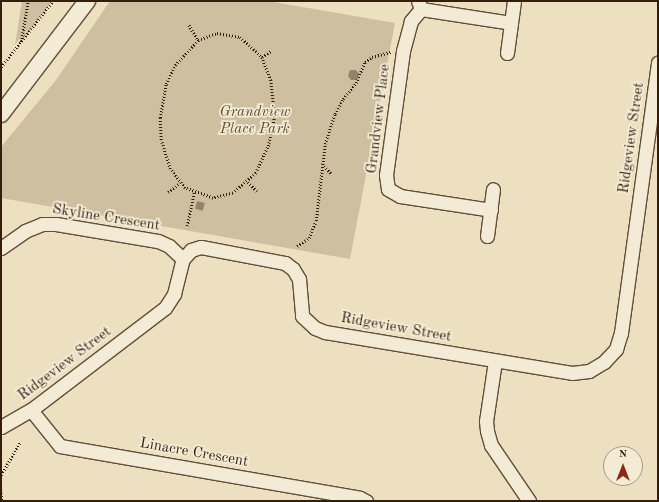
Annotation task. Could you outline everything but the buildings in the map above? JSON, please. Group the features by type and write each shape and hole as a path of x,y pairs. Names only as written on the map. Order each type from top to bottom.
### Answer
{"street":[{"path":"1,114 87,1"},
{"path":"507,53 514,1"},
{"path":"420,5 511,23"},
{"name":"Grandview Place","path":"420,5 411,21 403,51 386,175 388,189 400,196 490,210"},
{"name":"Ridgeview Street","path":"1,428 32,410 165,308 174,294 182,259 191,250 201,247 285,263 293,269 299,279 302,316 315,328 495,361 572,373 589,371 604,362 616,349 621,333 658,64"},
{"path":"487,236 493,189"},
{"name":"Skyline Crescent","path":"1,248 25,230 42,224 56,224 158,241 170,246 182,259"},
{"path":"495,361 486,421 487,431 491,444 528,501"},
{"name":"Linacre Crescent","path":"32,410 60,446 352,496 366,501"}],"path":[{"path":"21,42 28,1"},
{"path":"1,67 52,1"},
{"path":"189,25 198,40"},
{"path":"217,33 229,34 250,44 262,57 274,96 274,122 263,161 248,182 225,197 213,198 194,193 180,183 170,169 161,140 162,103 175,65 198,40 217,33"},
{"path":"262,57 271,51"},
{"path":"297,246 309,238 314,229 324,166 325,144 332,120 343,99 356,83 365,62 384,52 403,51"},
{"path":"324,166 332,174"},
{"path":"248,182 257,191"},
{"path":"168,192 180,183"},
{"path":"187,226 194,193"},
{"path":"1,475 20,442"},
{"path":"1,490 2,501"}],"green space":[{"path":"22,1 52,1 21,43 21,37 15,45"},
{"name":"Grandview Place Park","path":"110,1 268,1 395,23 350,259 1,198 1,147 56,80"}]}
